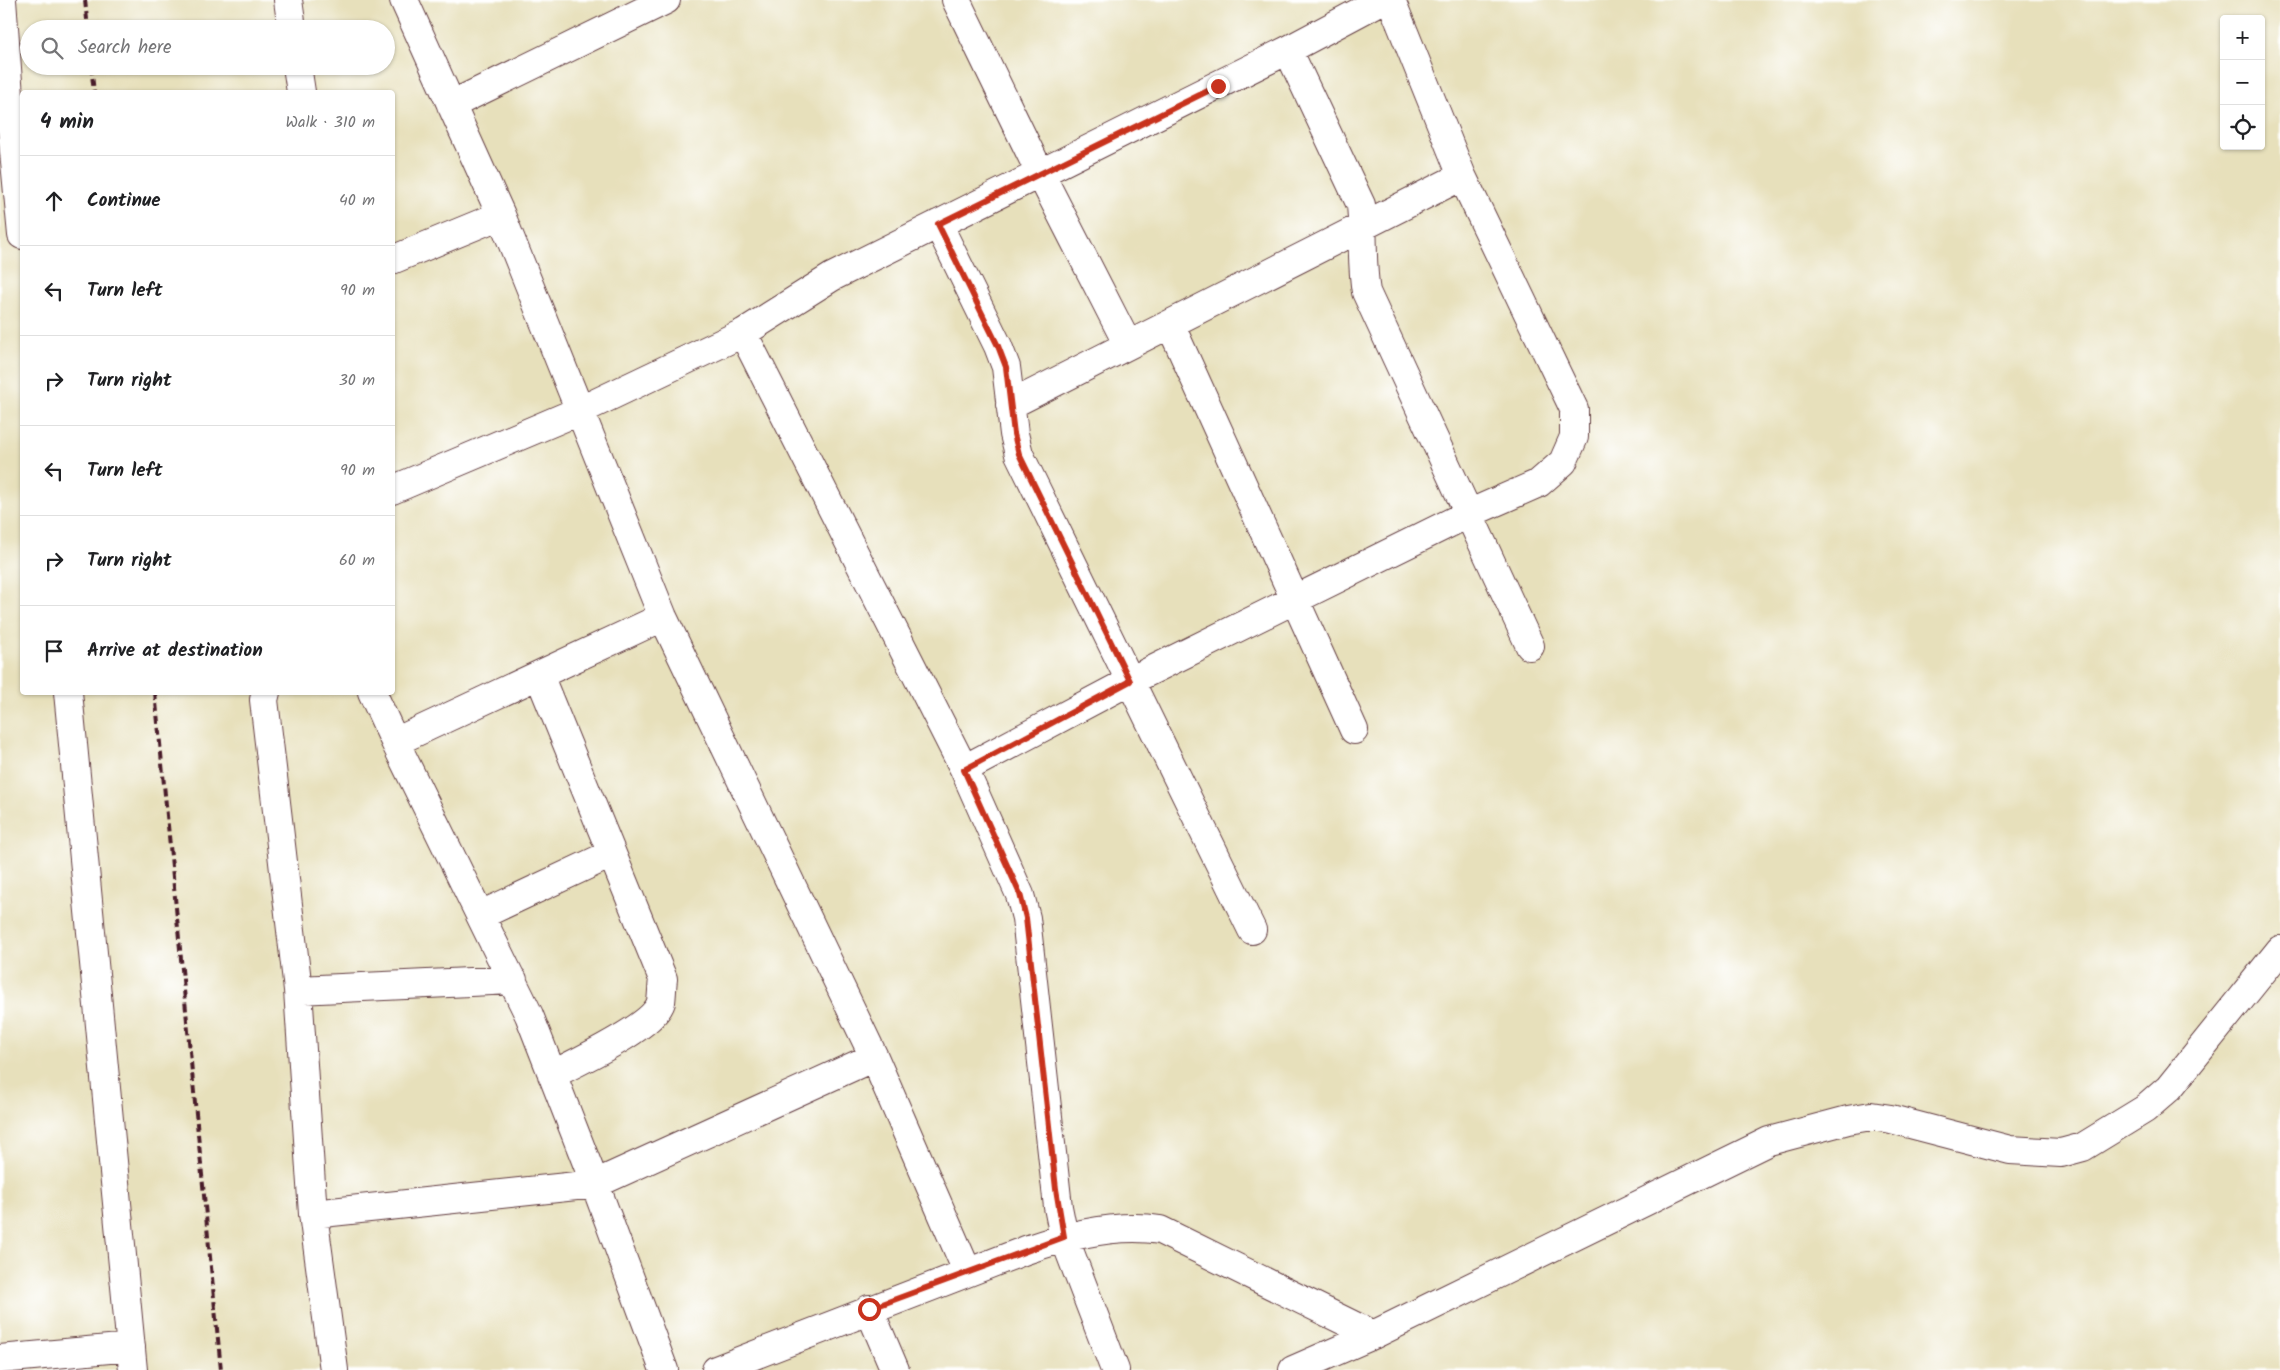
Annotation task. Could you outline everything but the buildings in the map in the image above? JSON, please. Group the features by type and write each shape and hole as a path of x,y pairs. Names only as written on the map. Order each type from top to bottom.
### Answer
{"street":[{"path":"2,0 5,109 20,221"},
{"path":"288,0 291,20"},
{"path":"404,0 501,216 581,410 663,617 874,1057 967,1271"},
{"path":"451,106 666,0"},
{"path":"956,0 1040,173 1128,345"},
{"path":"395,489 581,410 743,333 832,277 1288,50 1382,0"},
{"path":"964,770 1130,681 1468,514 1539,483 1563,462 1574,437 1574,409 1462,176 1391,0"},
{"path":"1288,50 1360,204 1363,225 1362,270 1366,292 1530,646"},
{"path":"298,75 301,90"},
{"path":"1010,405 1462,176"},
{"path":"395,259 501,216"},
{"path":"938,224 998,346 1006,367 1014,434 1019,454 1252,930"},
{"path":"1170,324 1354,730"},
{"path":"743,333 964,770 1020,894 1026,918 1056,1188 1064,1237 1115,1370"},
{"path":"395,742 663,617"},
{"path":"538,675 663,979 660,1003 648,1020 625,1035 552,1075"},
{"path":"0,1359 132,1358 68,695"},
{"path":"265,695 264,700 298,990 313,1214 334,1370"},
{"path":"373,695 513,980 595,1184 664,1370"},
{"path":"481,915 611,854"},
{"path":"1293,1370 1373,1335 1769,1141 1848,1120 1871,1116 1891,1119 2010,1150 2061,1153 2083,1147 2145,1109 2169,1088 2280,950"},
{"path":"298,990 513,980"},
{"path":"313,1214 595,1184 874,1057"},
{"path":"716,1370 967,1271 1064,1237 1142,1227 1160,1230 1373,1335"},
{"path":"869,1309 894,1370"}],"railway":[{"path":"85,0 87,20"},
{"path":"92,75 94,90"},
{"path":"155,695 221,1370"}],"route":[{"path":"869,1309 1064,1237 1058,1207 1036,1024 1026,918 1020,894 964,770 1130,681 1019,454 1014,434 1006,367 998,346 938,224 1218,86"}]}
